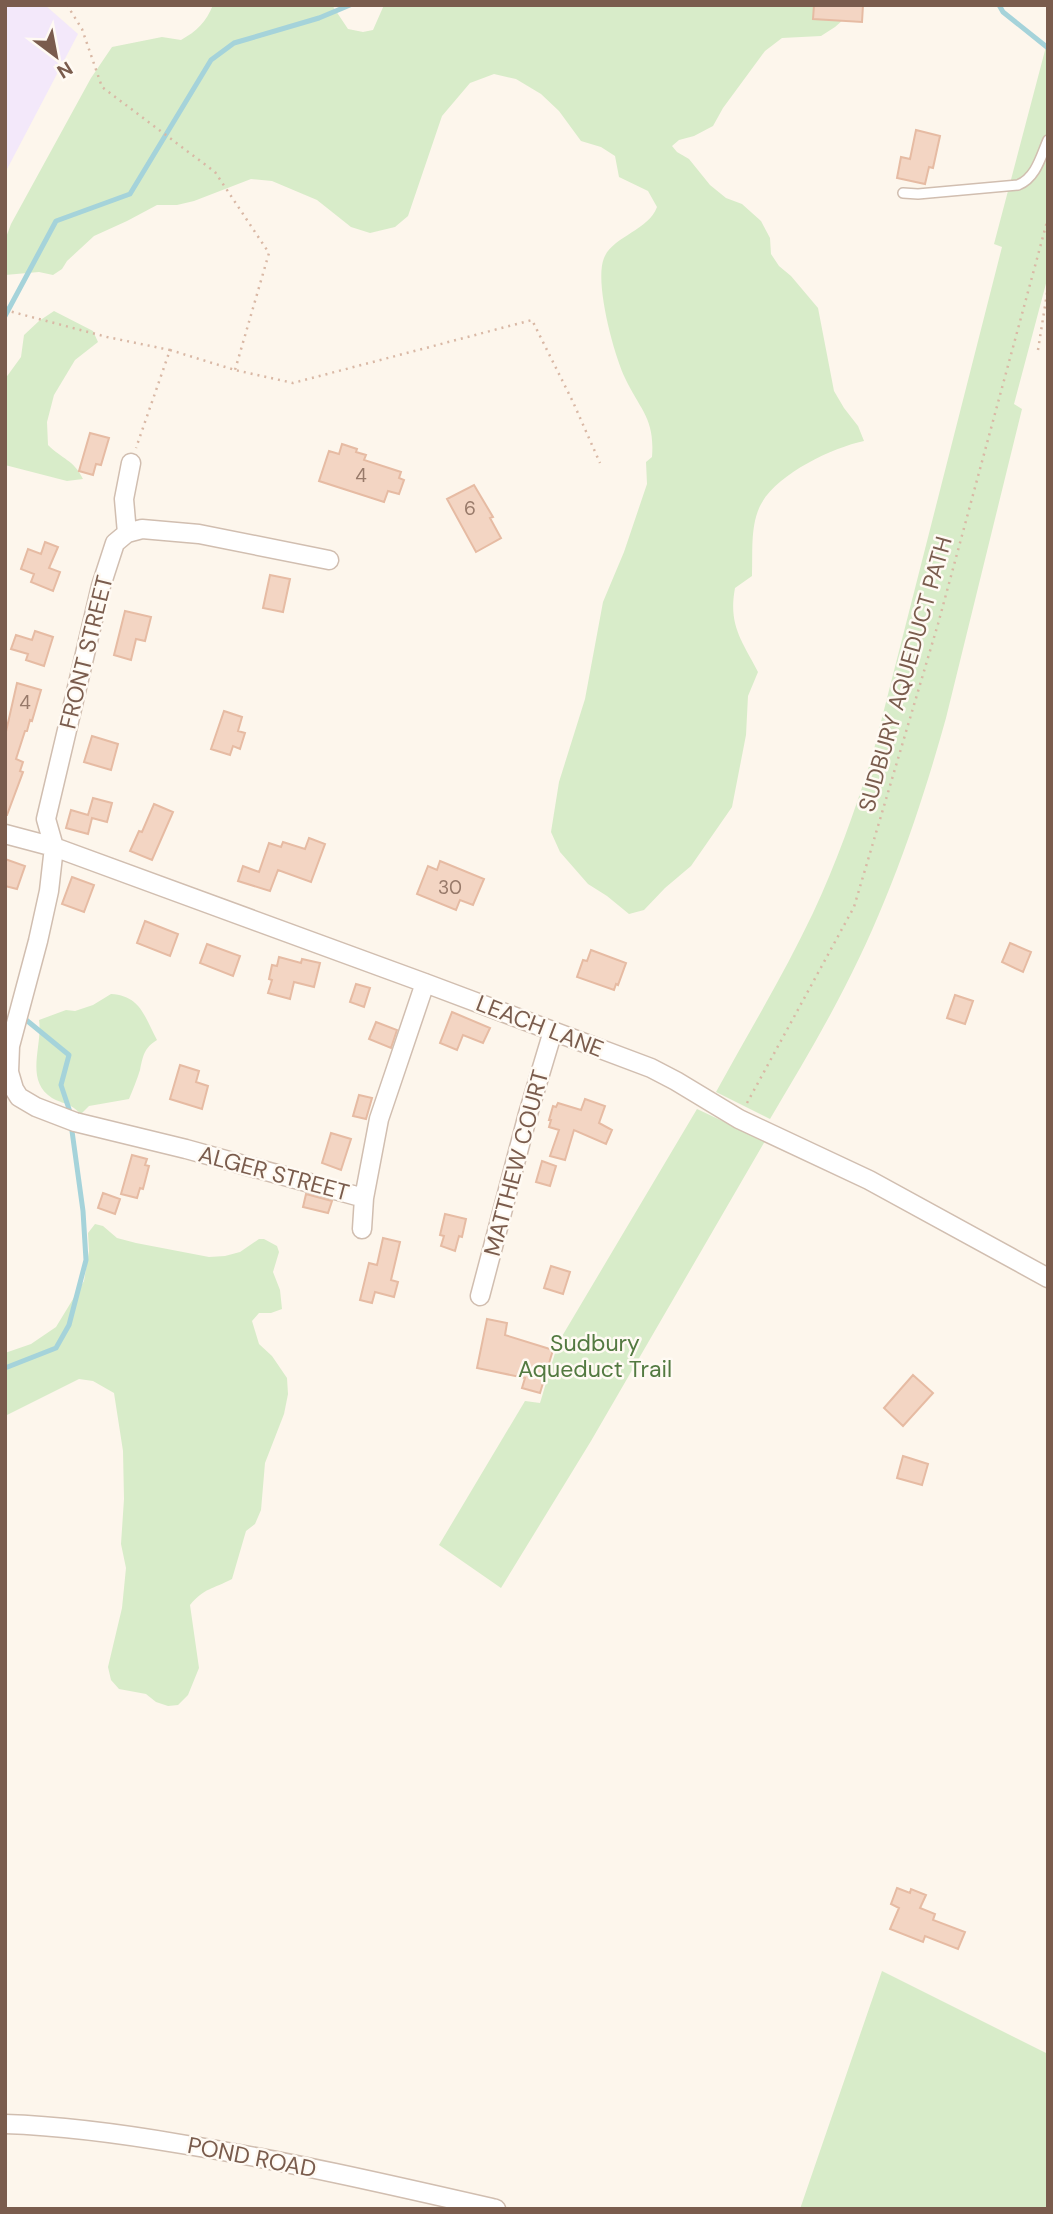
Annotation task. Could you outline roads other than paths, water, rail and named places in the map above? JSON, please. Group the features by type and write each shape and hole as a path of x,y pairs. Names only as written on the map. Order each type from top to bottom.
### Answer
{"street":[{"path":"131,463 124,499 127,533 142,529 199,534 329,560"},
{"name":"FRONT STREET","path":"14,1089 9,1072 10,1046 49,891 54,847 46,819 101,586 115,543 127,533"},
{"name":"LEACH LANE","path":"5,834 54,847 665,1074 739,1118 843,1167 1048,1278"},
{"name":"ALGER STREET","path":"14,1089 19,1097 36,1107 75,1122 186,1149 364,1198 379,1119 425,983"},
{"name":"MATTHEW COURT","path":"480,1296 527,1114 553,1031"},
{"path":"362,1229 364,1198"},
{"name":"POND ROAD","path":"5,2124 139,2137 247,2154 496,2209"}],"lane":[{"path":"903,193 926,194 1018,185 1031,176 1048,140"}],"waterway":[{"path":"5,316 56,221 130,194 211,60 234,43 319,18 350,5"},
{"path":"999,5 1003,12 1048,48"},
{"path":"25,1019 69,1055 61,1085 70,1112"},
{"path":"5,1368 56,1348 69,1325 86,1260 83,1211 72,1131"}],"park label":[{"name":"Sudbury Aqueduct Trail","path":"595,1356"}]}
